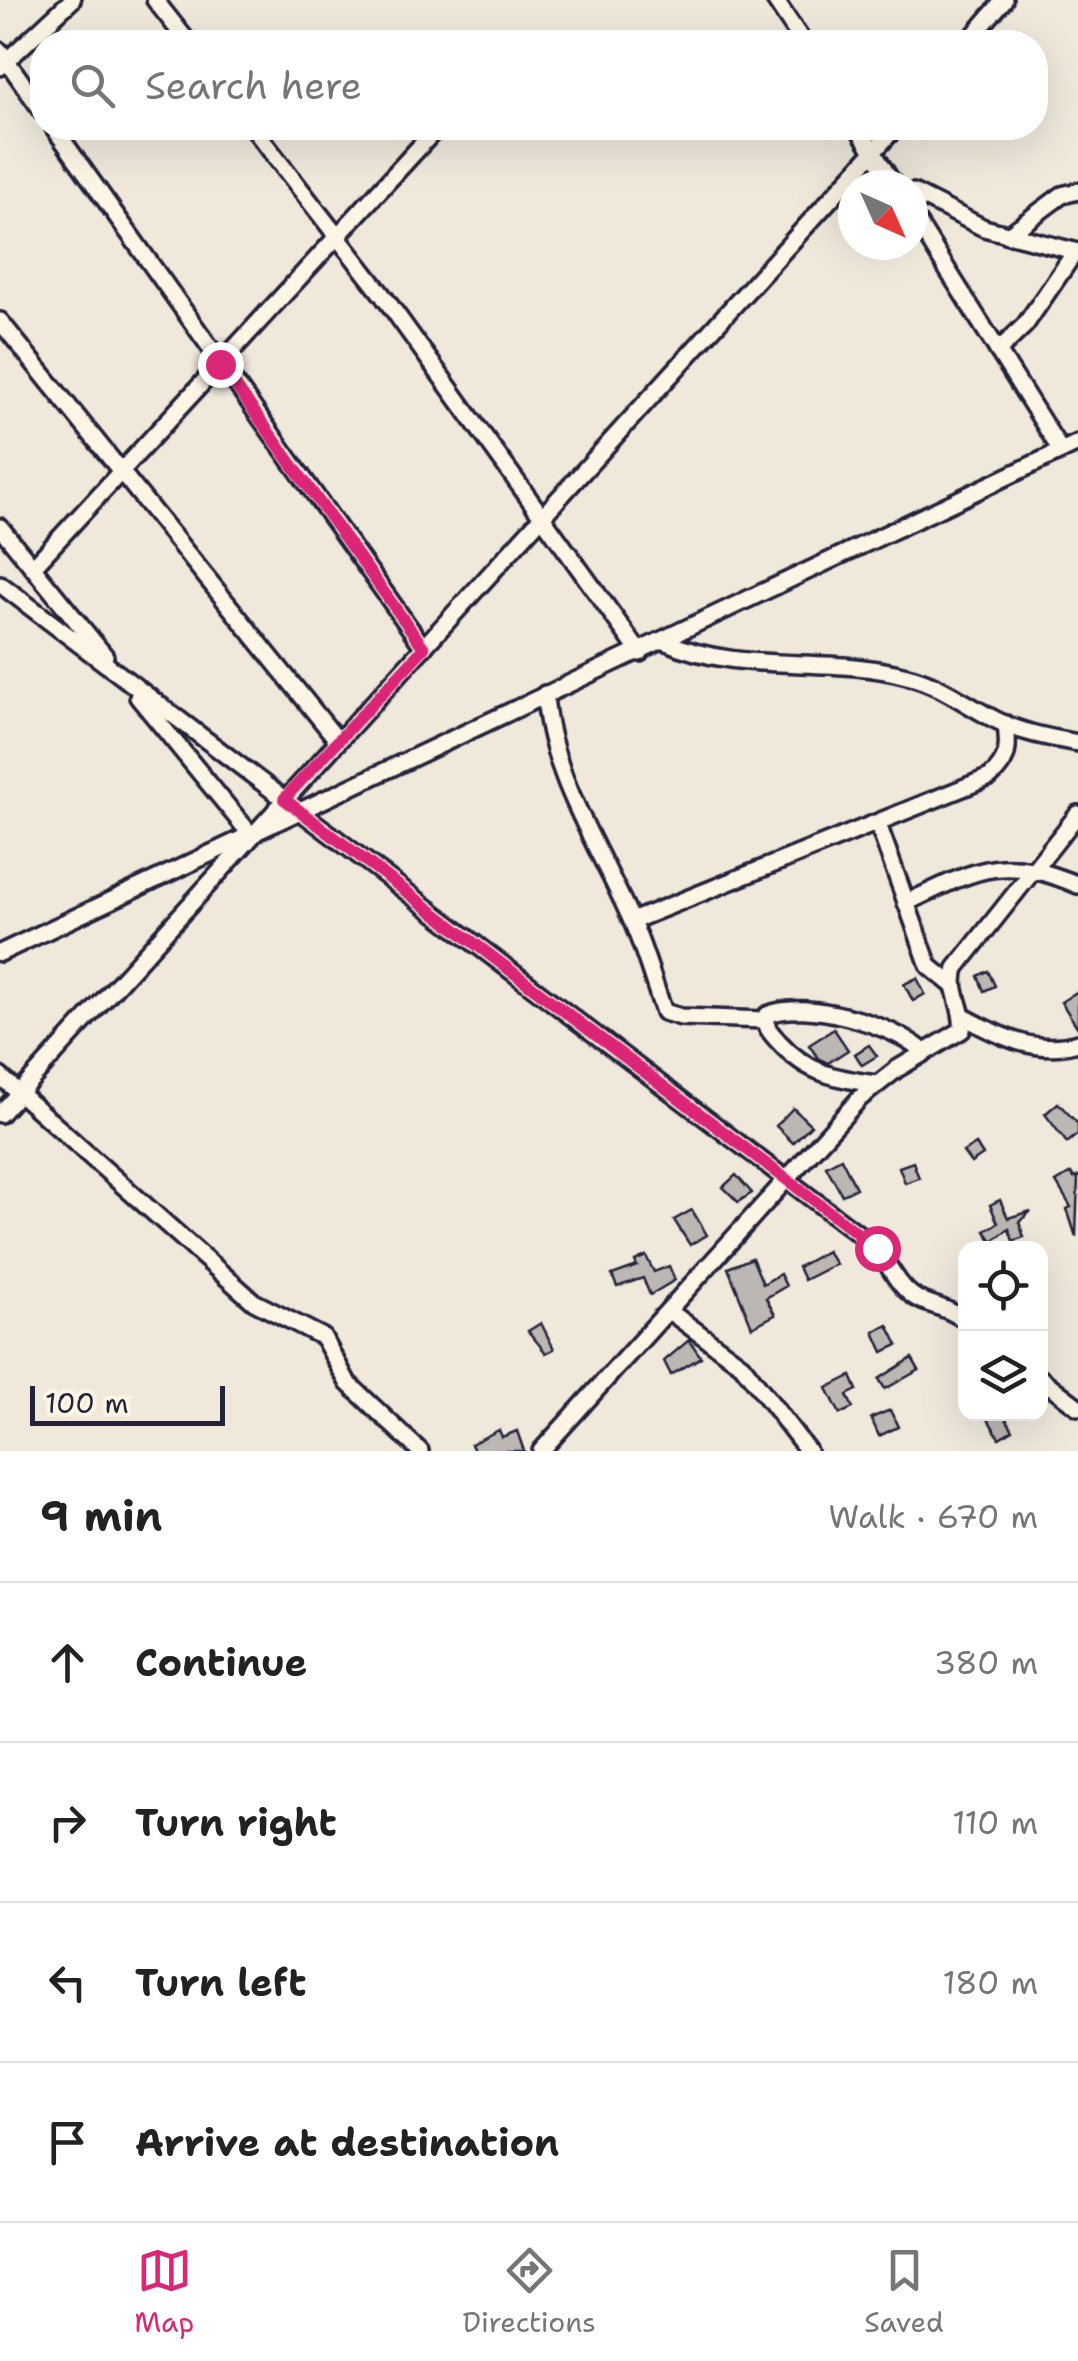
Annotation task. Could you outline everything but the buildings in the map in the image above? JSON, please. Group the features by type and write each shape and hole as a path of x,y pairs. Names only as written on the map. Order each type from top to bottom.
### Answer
{"street":[{"path":"37,30 72,0"},
{"path":"155,0 179,30"},
{"path":"775,0 794,30"},
{"path":"978,30 1004,0"},
{"path":"30,36 2,60 30,96"},
{"path":"62,140 424,648"},
{"path":"262,140 640,652"},
{"path":"32,568 426,140"},
{"path":"866,140 885,170"},
{"path":"0,1114 884,140"},
{"path":"1008,235 1062,195 1078,191"},
{"path":"928,199 1008,235 1077,252 1025,325 998,351"},
{"path":"928,239 1060,451"},
{"path":"0,321 338,740"},
{"path":"0,953 1078,443"},
{"path":"0,528 251,835"},
{"path":"0,584 786,1183 877,1248 903,1287 918,1299 948,1307 958,1315"},
{"path":"664,641 698,654 778,666 907,676 947,691 1006,724 1078,743"},
{"path":"545,694 547,724 561,770 632,921 664,1012 681,1017 765,1020 802,1066 826,1077 876,1084"},
{"path":"632,921 990,777 1004,764 1009,748 1006,724"},
{"path":"951,984 956,968 1078,814"},
{"path":"541,1451 876,1084 962,1030 964,1017 951,984 929,966 878,824"},
{"path":"906,903 960,877 1008,866 1036,867 1078,886"},
{"path":"765,1020 772,1012 828,1012 910,1040 923,1052"},
{"path":"964,1017 998,1035 1051,1051 1078,1043"},
{"path":"0,1076 254,1302 323,1337 348,1384 420,1451"},
{"path":"670,1311 742,1365 808,1451"},
{"path":"1048,1384 1078,1407"}],"route":[{"path":"220,364 424,648 284,799 786,1183 877,1248"}]}
